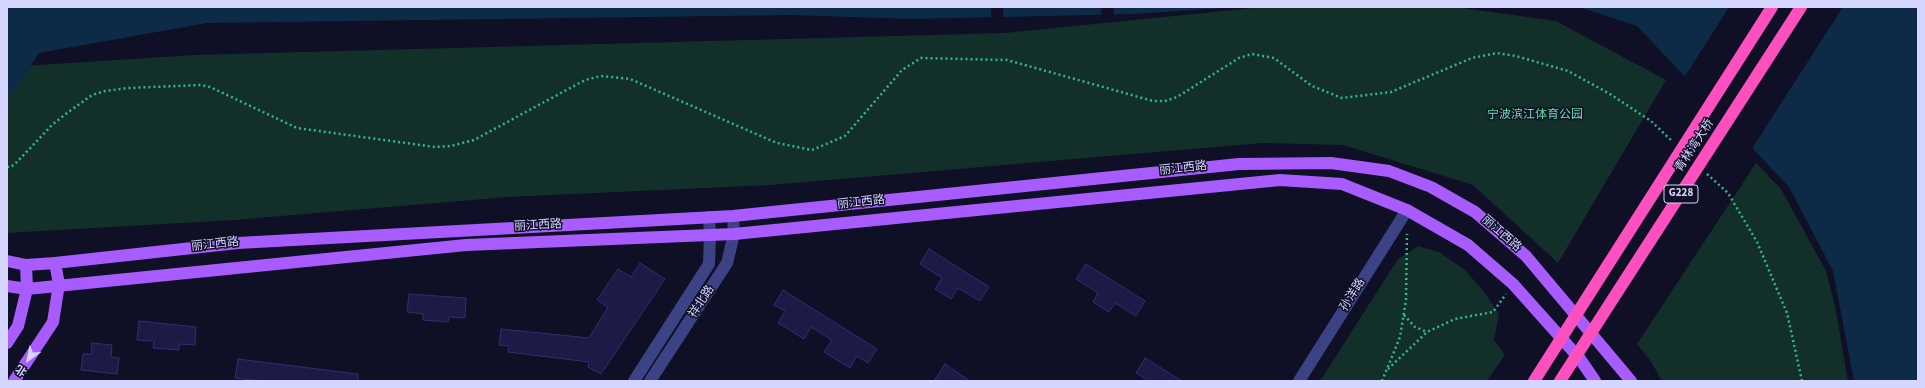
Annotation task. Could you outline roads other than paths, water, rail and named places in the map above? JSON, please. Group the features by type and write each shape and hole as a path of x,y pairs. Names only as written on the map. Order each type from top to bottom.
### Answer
{"highway":[{"name":"青林湾大桥","path":"1534,381 1772,7"},
{"name":"青林湾大桥","path":"1560,381 1802,7"}],"main road":[{"name":"丽江西路","path":"7,261 26,265 238,243 733,216 1239,164 1332,163 1389,171 1431,187 1474,212 1526,256 1632,381"},
{"name":"丽江西路","path":"7,286 27,289 59,284 466,245 734,234 1280,180 1342,184 1407,210 1468,245 1513,284 1580,359 1595,381"},
{"path":"14,381 53,322 59,284 55,263"},
{"path":"7,343 18,326 27,289 26,265"}],"street":[{"name":"孙洋路","path":"1299,381 1407,210"},
{"name":"祥北路","path":"650,381 727,263 734,234 733,216"},
{"name":"祥北路","path":"634,381 709,264 709,217"}],"water":[{"path":"7,7 1238,7 1135,14 911,19 791,15 207,23 39,53 7,102"},
{"path":"1579,7 1918,7 1918,381 1854,381 1833,271 1789,187 1637,26"}],"park label":[{"name":"宁波滨江体育公园","path":"1535,115"}]}
